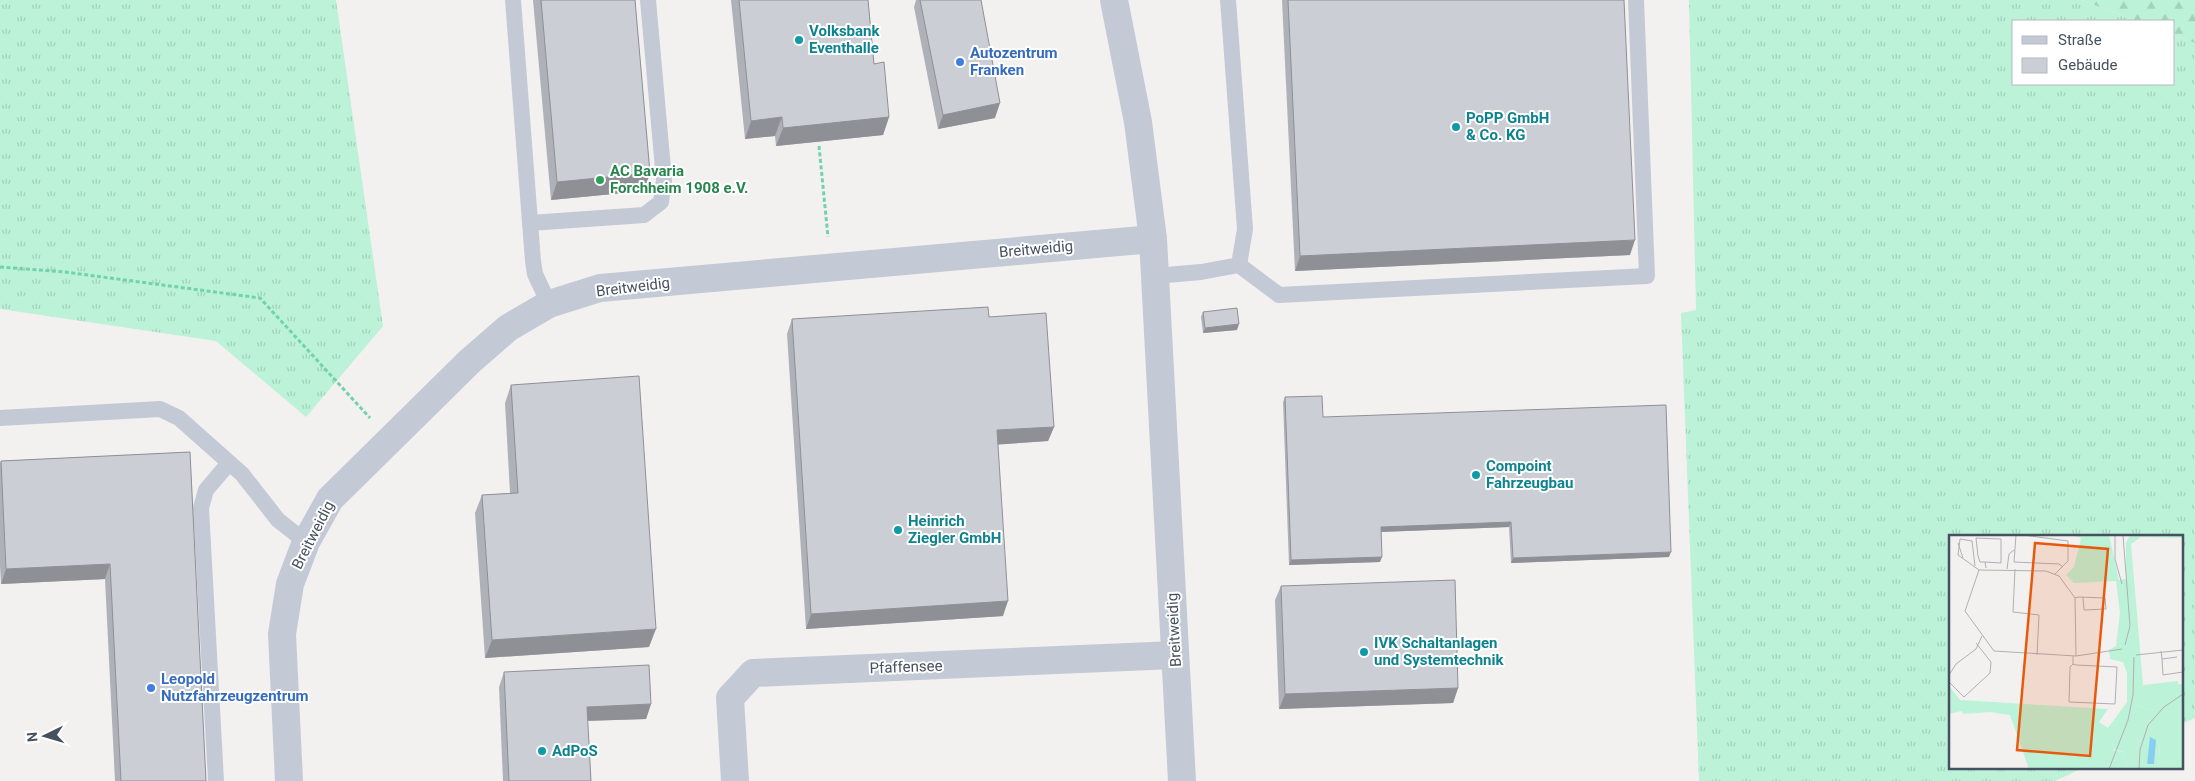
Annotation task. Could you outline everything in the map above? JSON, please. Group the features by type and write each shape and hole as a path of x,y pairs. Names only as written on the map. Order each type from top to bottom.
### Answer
{"street":[{"name":"Breitweidig","path":"1114,0 1138,122 1153,239 1182,781"},
{"name":"Breitweidig","path":"289,781 282,634 290,584 306,542 330,499 470,361 508,328 549,304 600,288 1153,239"},
{"name":"Pfaffensee","path":"735,781 730,698 753,673 1175,655"}],"lane":[{"path":"513,0 530,222 536,274 549,304"},
{"path":"530,222 644,215 661,202 664,180 648,0"},
{"path":"1228,0 1245,230 1239,265"},
{"path":"1155,276 1201,272 1239,265 1279,295 1648,276 1636,0"},
{"path":"0,418 160,409 179,418 242,474 278,520 306,542"},
{"path":"216,781 201,508 206,490 229,463"}],"path":[{"path":"819,146 831,268"},
{"path":"0,267 65,272 260,298 391,438"}],"green space":[{"path":"0,0 336,0 383,326 306,417 216,341 0,309"},
{"path":"1689,0 2081,0 2134,20 2012,20 2012,85 2175,85 2175,35 2195,43 2195,718 2182,724 2182,535 1949,535 1949,768 2083,768 2055,781 1699,781 1681,313 1696,310"},
{"path":"2081,0 2195,0 2195,43 2175,35 2175,20 2134,20"}],"building":[{"path":"541,0 635,0 650,173 557,182"},
{"name":"Volksbank Eventhalle","path":"739,0 868,0 874,64 884,62 889,117 783,128 782,117 751,121"},
{"path":"920,0 981,0 1000,103 943,115"},
{"name":"PoPP GmbH & Co. KG","path":"1288,0 1624,0 1635,240 1300,256"},
{"name":"Heinrich Ziegler GmbH","path":"988,307 989,317 1046,313 1054,427 997,430 1008,601 811,614 792,319"},
{"path":"1237,308 1239,324 1205,328 1203,312"},
{"path":"639,376 656,629 492,640 482,495 518,493 511,385"},
{"name":"Compoint Fahrzeugbau","path":"1322,396 1323,417 1666,405 1671,552 1513,558 1511,522 1381,527 1382,557 1291,560 1285,397"},
{"path":"190,452 206,781 121,781 110,564 6,569 1,461"},
{"name":"IVK Schaltanlagen und Systemtechnik","path":"1455,580 1458,688 1285,694 1281,586"},
{"name":"AdPoS","path":"649,665 651,704 587,707 591,781 509,781 504,672"}],"place":[{"name":"Volksbank Eventhalle","path":"799,40"},
{"name":"Autozentrum Franken","path":"960,62"},
{"name":"PoPP GmbH & Co. KG","path":"1456,127"},
{"name":"AC Bavaria Forchheim 1908 e.V.","path":"600,180"},
{"name":"Compoint Fahrzeugbau","path":"1476,475"},
{"name":"Heinrich Ziegler GmbH","path":"898,530"},
{"name":"IVK Schaltanlagen und Systemtechnik","path":"1364,652"},
{"name":"Leopold Nutzfahrzeugzentrum","path":"151,688"},
{"name":"AdPoS","path":"542,751"}]}
